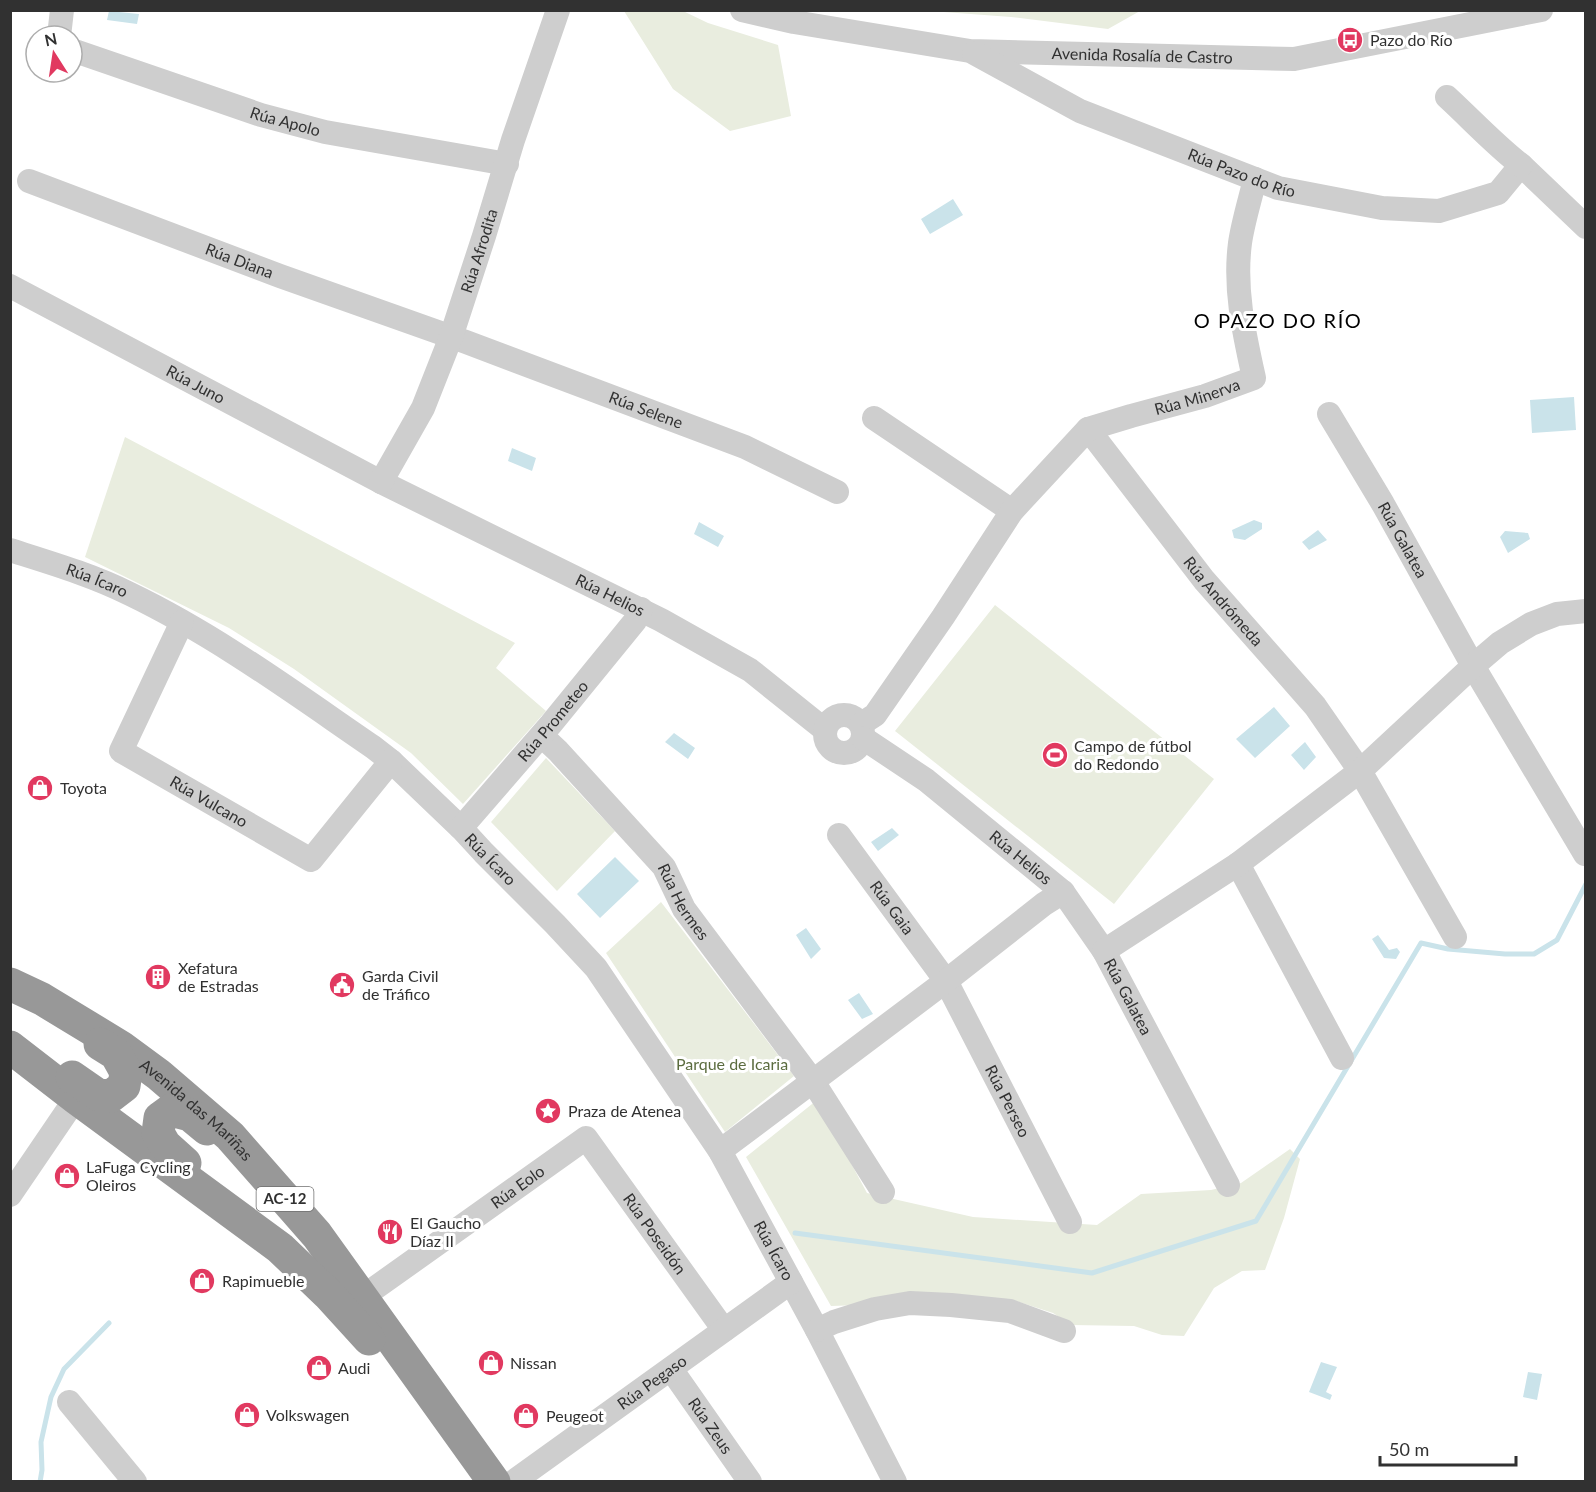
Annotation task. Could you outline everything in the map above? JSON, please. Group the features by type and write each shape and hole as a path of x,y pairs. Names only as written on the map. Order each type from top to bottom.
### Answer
{"highway":[{"name":"Avenida das Mariñas","path":"10,984 42,999 121,1047 159,1075 230,1136 316,1235 494,1482"},
{"path":"10,1031 98,1095 111,1096 124,1086 126,1072 116,1054 72,1027 42,999"},
{"name":"AC-12","path":"10,1047 280,1248 328,1294 373,1343 472,1482"},
{"path":"258,1168 190,1115 171,1110 160,1118 159,1133 165,1145 233,1200 280,1248"}],"street":[{"name":"Rúa Afrodita","path":"381,482 423,408 451,337 558,10"},
{"name":"Avenida Rosalía de Castro","path":"742,10 794,16 970,51 1294,59 1437,21 1540,10"},
{"name":"Rúa Pazo do Río","path":"970,51 1080,111 1278,188 1382,208 1439,211 1498,193 1521,165"},
{"name":"Rúa Apolo","path":"84,54 261,115 325,132 507,164"},
{"path":"1447,97 1501,150 1521,165 1586,227"},
{"name":"Rúa Minerva","path":"1088,429 1205,396 1254,378 1238,294 1240,243 1255,179"},
{"name":"Rúa Diana","path":"29,181 269,272 451,337"},
{"name":"Rúa Juno","path":"10,286 381,482"},
{"name":"Rúa Selene","path":"451,337 745,447 837,492"},
{"name":"Rúa Galatea","path":"1329,414 1383,504 1473,666 1585,854"},
{"path":"874,418 1012,511"},
{"path":"862,731 875,716 943,617 1012,511 1088,429"},
{"name":"Rúa Andrómeda","path":"1088,429 1204,580 1316,706 1360,771"},
{"name":"Rúa Helios","path":"381,482 641,609 750,670 825,730 830,721 842,714 856,719 862,731 1063,892 1104,951"},
{"name":"Rúa Ícaro","path":"10,550 130,594 239,655 391,761 461,828 555,924 596,968 720,1150 817,1330 895,1482"},
{"name":"Rúa Prometeo","path":"461,828 542,736 628,629 641,609"},
{"name":"Rúa Galatea","path":"1228,1185 1104,951 1238,864 1360,771 1500,643 1531,624 1557,614 1586,611"},
{"name":"Rúa Vulcano","path":"182,622 121,751 311,860 391,761"},
{"name":"Rúa Hermes","path":"542,736 664,867 684,909 812,1080"},
{"path":"1360,771 1455,937"},
{"name":"Rúa Gaia","path":"839,836 945,981"},
{"path":"1238,864 1342,1058"},
{"path":"720,1150 1044,904 1063,892"},
{"name":"Rúa Perseo","path":"945,981 1070,1222"},
{"path":"812,1080 883,1192"},
{"path":"10,1195 76,1098"},
{"name":"Rúa Eolo","path":"361,1298 586,1138"},
{"name":"Rúa Poseidón","path":"586,1138 724,1330"},
{"name":"Rúa Pegaso","path":"513,1482 791,1282"},
{"path":"817,1330 875,1309 910,1303 1010,1311 1064,1331"},
{"name":"Rúa Zeus","path":"671,1369 750,1482"},
{"path":"69,1402 135,1482"}],"green space":[{"path":"624,11 683,11 708,23 778,45 791,116 730,131 673,89"},
{"path":"930,11 1140,11 1108,29 1011,17"},
{"path":"125,437 515,643 496,668 546,711 463,804 411,753 294,669 229,628 85,557"},
{"name":"Campo de fútbol do Redondo","path":"995,605 1214,779 1114,904 895,731"},
{"path":"546,758 615,831 557,891 491,822"},
{"name":"Parque de Icaria","path":"661,902 794,1076 725,1132 606,953"},
{"path":"817,1100 867,1193 973,1217 1097,1225 1141,1194 1211,1190 1241,1183 1290,1149 1300,1159 1284,1218 1265,1270 1242,1271 1214,1288 1184,1336 1162,1335 1134,1326 1071,1325 1053,1313 1013,1300 831,1306 746,1157"}],"water":[{"path":"109,11 139,14 137,24 107,20"},
{"path":"953,199 963,215 930,234 921,219"},
{"path":"1574,397 1576,430 1532,433 1530,400"},
{"path":"512,448 536,458 532,471 508,461"},
{"path":"1254,520 1262,523 1262,529 1245,540 1234,538 1232,530"},
{"path":"699,522 724,536 718,547 694,534"},
{"path":"1318,530 1327,540 1309,550 1302,542"},
{"path":"1505,531 1528,533 1530,539 1508,553 1500,537"},
{"path":"1274,707 1290,726 1255,758 1236,739"},
{"path":"674,733 695,748 688,759 665,742"},
{"path":"1305,742 1316,757 1304,770 1291,755"},
{"path":"892,828 899,835 878,851 871,842"},
{"path":"615,857 639,881 600,918 577,894"},
{"path":"806,928 821,949 811,959 796,935"},
{"path":"1378,935 1389,950 1397,948 1400,952 1396,959 1384,958 1372,939"},
{"path":"859,993 873,1014 862,1019 848,1000"},
{"path":"1321,1362 1337,1367 1326,1392 1332,1395 1330,1400 1309,1392"},
{"path":"1528,1372 1542,1374 1537,1400 1523,1397"}],"waterway":[{"path":"795,1233 1092,1273 1256,1221 1421,943 1448,949 1534,954 1557,940 1586,884"},
{"path":"40,1482 41,1442 51,1397 64,1369 109,1323"}],"place":[{"name":"Pazo do Río","path":"1350,40"},
{"name":"Campo de fútbol do Redondo","path":"1055,755"},
{"name":"Toyota","path":"40,788"},
{"name":"Xefatura de Estradas","path":"158,977"},
{"name":"Garda Civil de Tráfico","path":"342,985"},
{"name":"Praza de Atenea","path":"548,1111"},
{"name":"LaFuga Cycling Oleiros","path":"67,1176"},
{"name":"El Gaucho Díaz II","path":"390,1232"},
{"name":"Rapimueble","path":"202,1281"},
{"name":"Nissan","path":"491,1363"},
{"name":"Audi","path":"319,1368"},
{"name":"Volkswagen","path":"247,1415"},
{"name":"Peugeot","path":"526,1416"}],"district":[{"name":"O PAZO DO RÍO","path":"1278,321"}]}
